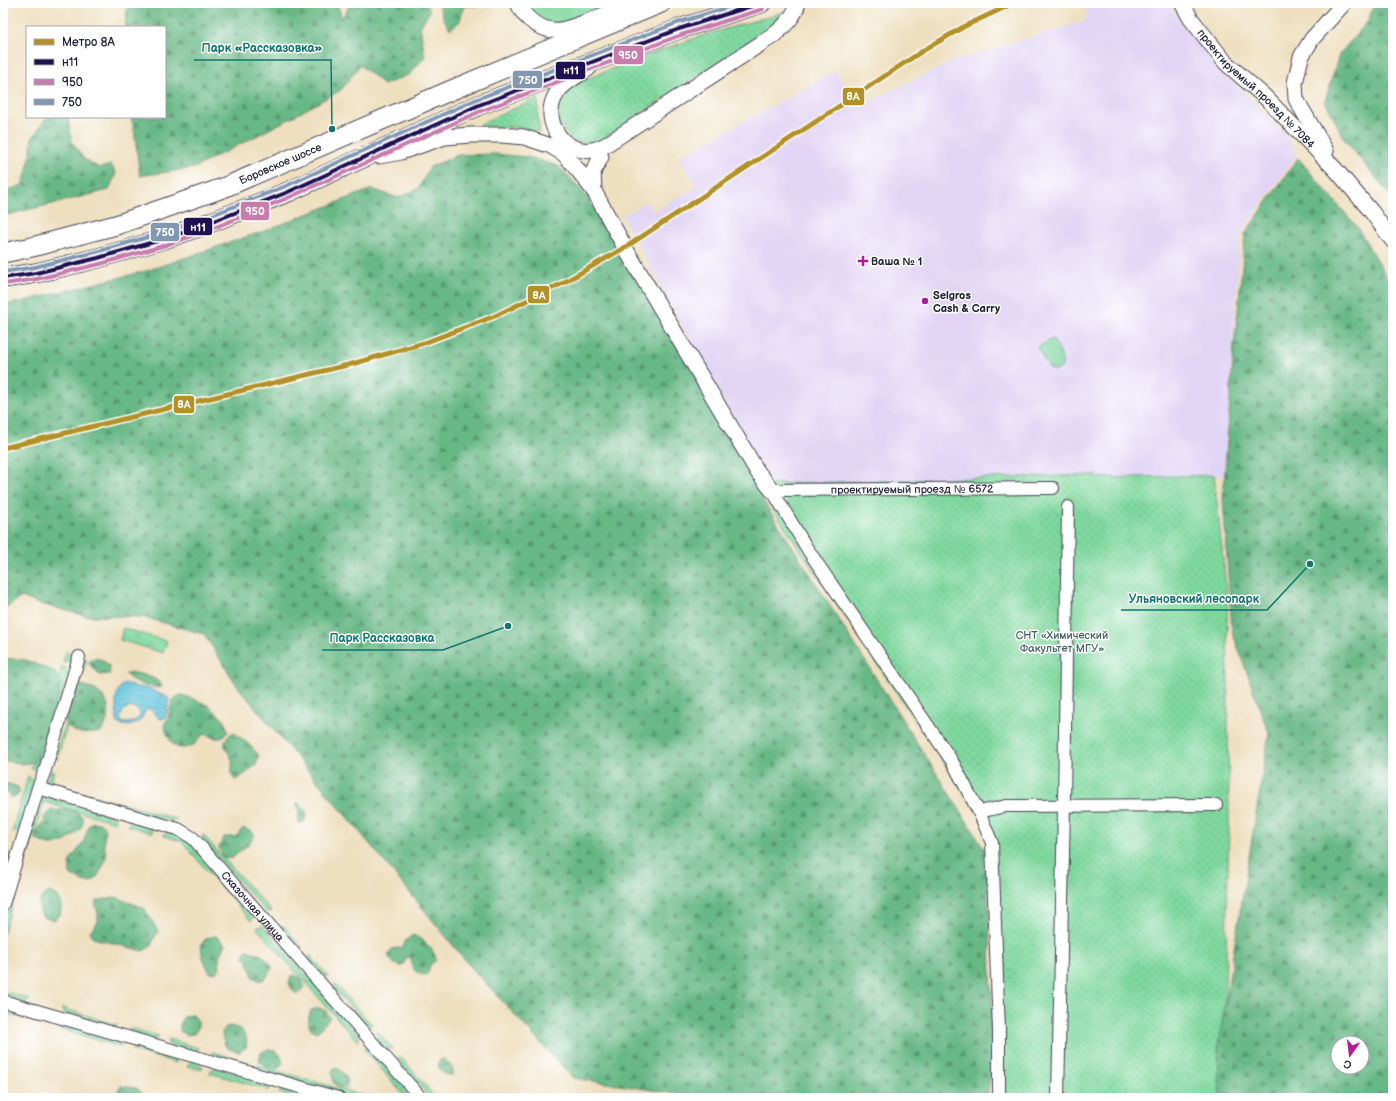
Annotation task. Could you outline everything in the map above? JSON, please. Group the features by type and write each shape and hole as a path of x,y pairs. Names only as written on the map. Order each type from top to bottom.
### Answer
{"main road":[{"path":"3,278 91,260 177,235 271,199 479,105 697,22 761,3"},
{"name":"Боровское шоссе","path":"3,253 116,225 223,188 655,5"}],"street":[{"path":"518,3 525,15 534,22 547,29 557,30 614,11 655,5"},
{"path":"564,154 583,160 601,157 774,35 786,25 794,15 798,3"},
{"path":"602,58 561,88 556,94 552,105 553,122 559,136 570,146 581,150 592,151 604,146 786,37 799,22 807,3"},
{"name":"проектируемый проезд № 7084","path":"1182,3 1191,19 1226,63 1265,97 1336,170 1371,211 1393,241"},
{"name":"проектируемый проезд № 7084","path":"1336,170 1296,99 1295,83 1301,57 1312,39 1344,3"},
{"path":"360,159 401,152 446,137 471,135 524,137 551,146 564,154 573,163 594,191 628,253 757,471 772,490 813,556 952,761 979,812 992,843 999,1032 999,1098"},
{"path":"594,191 593,172 601,157"},
{"name":"проектируемый проезд № 6572","path":"772,490 1053,488"},
{"path":"1058,1098 1068,507"},
{"path":"3,904 79,658"},
{"name":"Сказочная улица","path":"38,788 178,829 193,838 421,1098"},
{"path":"979,812 1006,806 1216,805"},
{"path":"3,1001 338,1098"}],"shaded area":[{"path":"1087,3 1169,3 1183,27 1284,133 1297,155 1240,235 1224,475 1097,478 1097,475 769,484 622,216 647,202 654,212 697,186 679,157 836,71 858,107 951,62 1086,21"}],"green space":[{"path":"128,3 337,3 342,18 351,3 426,3 430,11 420,27 425,56 410,74 384,85 360,65 341,90 194,168 140,176 131,118 166,118 166,26 125,26"},
{"path":"438,3 492,3 490,6 464,6 460,21 450,29"},
{"path":"525,3 618,3 560,24 546,22 532,13"},
{"path":"1375,3 1393,3 1393,199 1345,140 1325,101 1339,55 1368,21"},
{"path":"788,11 782,21 601,140 590,144 572,141 555,118 562,93 574,84 631,61 701,36"},
{"path":"538,98 539,132 521,128 480,126 480,124"},
{"path":"48,118 68,118 72,142 84,159 99,168 111,165 116,173 109,190 3,216 3,190 23,185 30,158 32,138"},
{"path":"494,154 528,157 559,166 588,198 678,344 766,505 987,853 993,1031 992,1068 987,1098 704,1098 573,1078 470,966 238,687 204,634 143,617 87,616 37,603 22,597 3,609 3,305 146,271 264,231 372,189 398,198 418,189 430,167 458,155"},
{"path":"1298,158 1357,227 1393,288 1393,1098 1220,1098 1218,1047 1269,734 1232,631 1223,498 1234,345 1245,234"},
{"path":"1053,339 1062,360 1061,368 1057,370 1052,369 1047,365 1038,347"},
{"name":"СНТ «Химический Факультет МГУ»","path":"1097,475 1097,478 1214,475 1227,595 1229,825 1223,1082 1221,1098 1004,1098 993,836 770,505 769,484"},
{"path":"123,628 167,641 163,653 120,640"},
{"path":"66,652 74,655 71,662 63,661"},
{"path":"3,658 26,660 55,672 60,681 59,693 36,762 23,764 6,761 3,762"},
{"path":"84,658 87,659 57,760 55,757"},
{"path":"93,658 103,660 109,666 110,674 100,675 88,663"},
{"path":"62,667 65,668 68,676 42,767 39,769 31,769"},
{"path":"130,672 153,678 160,683 162,687 153,687 132,680 126,674"},
{"path":"81,685 97,691 103,696 106,702 108,716 106,724 101,732 77,732 66,723 77,688"},
{"path":"180,695 208,705 225,721 228,732 220,738 214,738 204,734 196,743 187,748 177,747 173,744 164,725 168,718 173,699"},
{"path":"233,732 251,746 259,757 256,765 237,780 233,777 232,760 225,744 228,736"},
{"path":"54,771 51,784 177,819 174,822 47,786 46,782 50,772"},
{"path":"28,776 33,780 33,784 19,830 15,833 12,832"},
{"path":"3,782 18,787 20,792 17,796 11,797 9,792 3,795"},
{"path":"44,796 115,817 115,822 44,802 23,870 20,866 41,797"},
{"path":"297,802 306,811 307,815 304,822 300,824 298,821 299,815"},
{"path":"51,810 73,811 80,815 83,820 82,826 78,832 64,842 49,845 35,839 37,830 44,823 45,816"},
{"path":"92,822 103,825 105,833 104,843 106,856 103,867 96,878 93,881 85,882 70,874 69,862 83,843 89,825"},
{"path":"131,822 150,827 152,833 128,826"},
{"path":"243,828 253,832 254,836 252,840 232,859 223,857 219,847 224,837 236,837"},
{"path":"167,832 186,838 254,916 251,921 181,841 164,836"},
{"path":"203,835 272,912 265,911 202,840"},
{"path":"6,850 11,854 11,857 3,886 3,860"},
{"path":"16,879 20,879 3,935 3,923"},
{"path":"50,892 61,901 60,915 54,920 43,917 39,906 40,899"},
{"path":"116,897 144,908 158,931 150,947 143,951 93,938 90,931 98,922 98,913 95,904 97,901"},
{"path":"283,925 302,947 297,947 295,945 283,931"},
{"path":"263,926 360,1036 358,1042 257,928"},
{"path":"413,935 428,945 435,956 436,960 430,965 428,973 424,975 414,970 411,958 408,957 405,959 403,966 400,966 390,960 388,955 392,949 403,947 406,940"},
{"path":"216,936 225,944 219,957 220,969 217,972 210,973 202,956 201,950 204,941"},
{"path":"246,950 261,955 270,963 272,967 268,976 260,981 253,977 247,959 243,957"},
{"path":"310,955 329,977 323,976 310,962"},
{"path":"295,975 301,979 304,986 297,994 293,991 289,983 291,976"},
{"path":"335,984 372,1025 366,1025 335,990"},
{"path":"3,991 29,999 28,1002 26,1003 3,997"},
{"path":"3,1007 47,1019 51,1026 3,1013"},
{"path":"62,1008 118,1025 114,1028 63,1013"},
{"path":"319,1008 326,1011 330,1018 317,1032 313,1031 309,1026 309,1016 311,1010"},
{"path":"193,1015 198,1021 198,1028 194,1034 186,1035 180,1031 180,1022 185,1016"},
{"path":"63,1025 118,1040 121,1047 60,1029"},
{"path":"230,1026 241,1029 247,1039 246,1047 240,1052 229,1049 225,1045 222,1033 226,1027"},
{"path":"129,1028 159,1036 156,1040 130,1033"},
{"path":"377,1031 393,1049 386,1048 377,1038"},
{"path":"168,1039 199,1048 195,1052 168,1044"},
{"path":"134,1046 175,1057 176,1063 132,1050"},
{"path":"371,1048 416,1098 406,1098 364,1049"},
{"path":"269,1049 279,1053 283,1063 275,1071 267,1069 259,1061 261,1053"},
{"path":"212,1052 248,1062 244,1066 213,1057"},
{"path":"399,1056 436,1098 430,1098 398,1061"},
{"path":"444,1059 452,1067 452,1075 444,1073 440,1069 438,1064 440,1060"},
{"path":"193,1061 202,1065 202,1070 187,1066"},
{"path":"256,1065 372,1098 354,1098 260,1071"},
{"path":"216,1068 266,1082 270,1087 269,1090 210,1073 211,1070"},
{"path":"334,1068 338,1068 346,1076 346,1087 344,1088 337,1086 333,1082 332,1071"},
{"path":"121,1086 137,1088 145,1098 111,1098"},
{"path":"283,1088 319,1098 297,1098 279,1093"}],"water":[{"path":"123,684 128,684 135,687 147,688 169,698 165,718 160,719 150,709 147,709 140,721 137,723 123,725 117,722 116,697","holes":["132,707 137,709 140,715 137,720 123,723 120,719 124,710"]}],"metro line":[{"name":"8А","path":"3,448 352,364 424,343 495,316 563,283 629,245 924,50 965,26 1014,3"}],"transit line":[{"name":"750","path":"3,272 35,267 96,252 162,233 207,217 286,186 477,99 677,23 741,3"},
{"name":"н11","path":"3,278 36,273 98,258 164,239 209,223 288,192 479,105 679,29 761,3"},
{"name":"950","path":"4,284 37,279 100,264 166,245 211,229 290,197 481,111 681,35 763,9"}],"place":[{"name":"Парк «Рассказовка»","path":"332,129"},
{"name":"Ваша № 1","path":"863,261"},
{"name":"Selgros Cash & Carry","path":"925,301"},
{"name":"Ульяновский лесопарк","path":"1310,564"},
{"name":"Парк Рассказовка","path":"508,626"}]}
